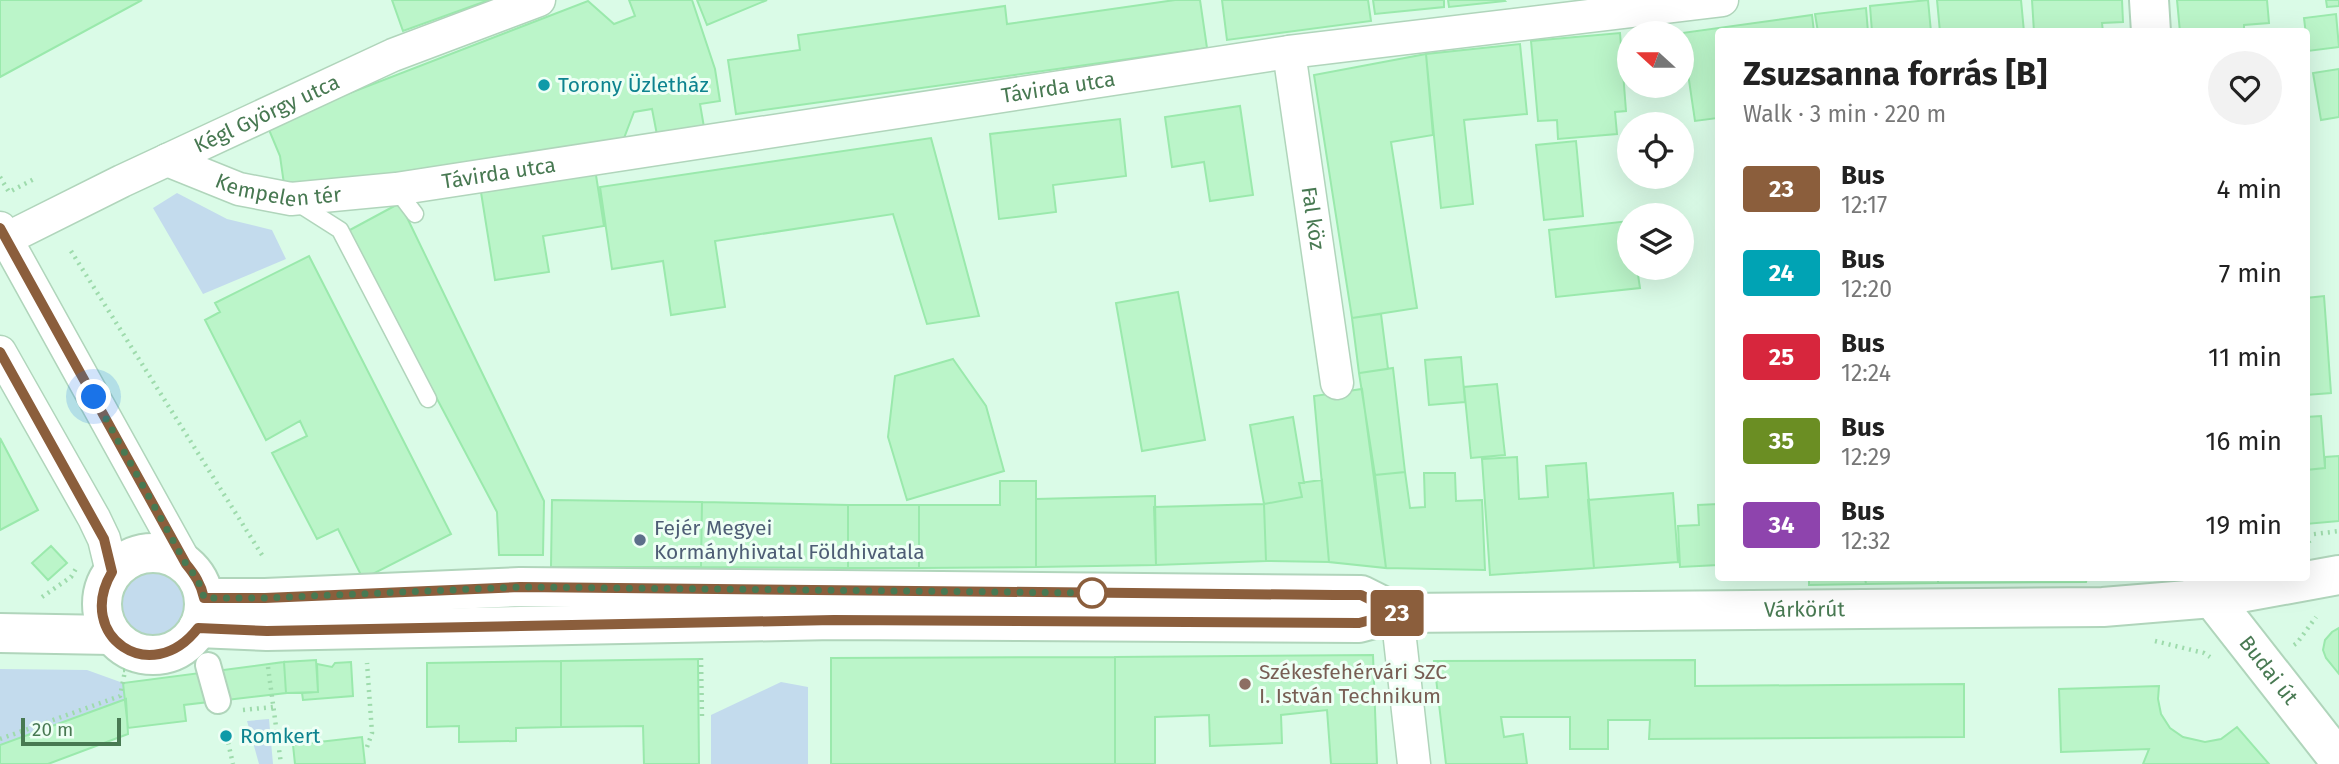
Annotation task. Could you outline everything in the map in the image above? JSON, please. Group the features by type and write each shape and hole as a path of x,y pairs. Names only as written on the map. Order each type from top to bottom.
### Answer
{"street":[{"name":"Kégl György utca","path":"2,237 393,55 539,0"},
{"name":"Távirda utca","path":"396,189 1289,52 1722,0"},
{"path":"2149,0 2151,28"},
{"name":"Fal köz","path":"1289,52 1337,383"},
{"name":"Kempelen tér","path":"167,160 239,189 291,199 396,189"},
{"path":"0,352 104,539 108,603 123,647 139,654 157,656 188,642 201,613 201,585 186,564 2,237"},
{"path":"108,603 124,561 139,554 155,552 171,555 186,564"},
{"name":"Várkörút","path":"2310,578 2339,575"},
{"name":"Várkörút","path":"201,613 267,631 834,620 1359,623 1397,613 2103,607 2207,588 2278,581"},
{"name":"Budai út","path":"2207,588 2339,760"},
{"path":"0,612 61,612 108,603"},
{"path":"0,633 108,603"},
{"path":"1397,613 1414,764"},
{"path":"208,665 218,701"}],"lane":[{"path":"396,189 415,214"},
{"path":"291,199 340,230 428,399"}],"path":[{"path":"0,177 9,192 36,177"},
{"path":"71,251 262,555"},
{"path":"2310,535 2339,531"},
{"path":"2262,662 2297,643 2317,616"},
{"path":"2152,640 2204,653 2215,661"},
{"path":"701,650 702,719"},
{"path":"366,652 372,733 367,747"},
{"path":"267,663 281,764"},
{"path":"0,739 120,696 125,670"},
{"path":"218,701 233,764"},
{"path":"244,710 273,707"}],"shaded area":[{"path":"0,0 2339,0 2339,764 0,764"},
{"path":"177,193 227,219 272,230 286,259 203,294 153,208"},
{"path":"153,561 170,564 184,573 193,587 196,604 193,621 184,635 170,644 153,647 136,644 122,635 113,621 110,604 113,587 122,573 136,564"},
{"path":"0,669 87,670 123,683 126,699 0,745"},
{"path":"781,682 808,687 808,764 711,764 711,715"},
{"path":"269,719 273,764 259,764 247,721"}],"building":[{"path":"0,0 142,0 0,77"},
{"path":"392,0 489,0 403,31"},
{"name":"Torony Üzletház","path":"629,0 692,0 715,69 720,101 700,104 705,133 658,140 652,109 634,112 624,138 285,191 280,156 267,125 588,1 614,24 635,16"},
{"path":"697,0 767,0 707,25"},
{"path":"1175,0 1200,0 1207,48 736,114 728,60 800,50 798,35 1005,6 1007,24"},
{"path":"1222,0 1368,0 1371,21 1227,40"},
{"path":"1373,0 1444,0 1444,7 1375,14"},
{"path":"1448,0 1504,0 1505,1 1449,7"},
{"path":"1928,0 1931,28 1872,28 1870,6"},
{"path":"1937,0 2021,0 2024,28 1940,28"},
{"path":"2032,0 2122,0 2123,22 2102,23 2103,28 2034,28"},
{"path":"2177,0 2267,0 2269,23 2244,25 2244,28 2180,28"},
{"path":"2326,0 2339,0 2339,6 2327,7"},
{"path":"1866,8 1868,28 1817,28 1815,14"},
{"path":"2336,14 2339,47 2310,51 2310,28 2305,28 2304,18"},
{"path":"1812,15 1814,28 1718,28"},
{"path":"1715,28 1715,118 1695,121 1692,98 1694,98 1694,31"},
{"path":"1617,33 1617,98 1625,98 1626,111 1615,112 1617,134 1558,139 1557,120 1538,121 1531,41"},
{"path":"1520,44 1527,114 1464,120 1473,204 1441,208 1426,54"},
{"path":"1426,54 1433,135 1391,142 1417,308 1352,318 1314,75"},
{"path":"2339,69 2339,117 2321,120 2313,73"},
{"path":"1240,106 1253,195 1210,201 1204,162 1172,167 1165,117"},
{"path":"1120,119 1126,176 1053,185 1056,212 999,219 990,134"},
{"path":"931,138 979,316 927,324 893,214 715,241 725,307 671,315 663,261 612,269 600,187"},
{"path":"1576,141 1583,216 1544,220 1536,145"},
{"path":"595,169 604,226 543,236 549,272 495,280 480,186"},
{"path":"400,203 544,501 543,555 499,555 497,512 348,231"},
{"path":"1617,222 1617,280 1639,280 1640,288 1556,297 1549,230"},
{"path":"309,256 451,534 363,579 338,529 317,539 272,453 307,436 300,421 266,440 205,320 220,312 215,303"},
{"path":"1178,292 1205,440 1142,451 1116,303"},
{"path":"2324,296 2331,393 2310,395 2310,298"},
{"path":"1381,314 1388,369 1359,373 1352,318"},
{"path":"1461,357 1465,402 1429,405 1425,360"},
{"path":"953,359 986,406 1004,471 907,500 888,437 895,376"},
{"path":"1393,368 1405,472 1375,475 1359,373"},
{"path":"1497,384 1505,455 1471,458 1464,387"},
{"path":"1362,389 1386,568 1329,562 1314,396"},
{"path":"2321,416 2325,468 2310,470 2310,417"},
{"path":"1293,417 1304,483 1299,483 1302,497 1264,504 1250,425"},
{"path":"0,438 38,510 0,530"},
{"path":"2339,456 2339,521 2310,524 2310,470 2325,468 2325,457"},
{"path":"1517,457 1519,499 1548,497 1546,466 1586,463 1594,568 1490,575 1482,459"},
{"path":"1405,472 1410,508 1425,507 1424,473 1455,473 1456,501 1482,500 1485,570 1386,568 1375,475"},
{"path":"1322,480 1329,562 1266,561 1264,504 1302,497 1299,483"},
{"path":"1000,481 1036,481 1036,567 919,568 919,505 1000,505"},
{"path":"1673,493 1678,562 1594,568 1588,500"},
{"path":"1155,496 1156,565 1036,567 1036,499"},
{"path":"552,500 702,502 701,567 551,567"},
{"path":"702,502 848,505 848,568 701,567"},
{"path":"1264,504 1266,561 1156,565 1154,507"},
{"path":"1715,504 1715,565 1680,567 1678,526 1699,525 1698,505"},
{"path":"848,505 919,505 919,568 848,568"},
{"path":"51,546 67,563 48,580 32,563"},
{"path":"1809,581 1866,581 1866,584 1809,585"},
{"path":"1866,581 1938,581 1938,583 1866,584"},
{"path":"1938,581 2086,581 2086,582"},
{"path":"2339,628 2339,674 2323,650 2325,640"},
{"name":"Székesfehérvári SZC I. István Technikum","path":"1373,655 1377,764 1331,764 1327,710 1281,715 1282,743 1210,746 1209,715 1155,717 1155,764 1115,764 1115,657"},
{"path":"1115,657 1115,764 831,764 831,658"},
{"path":"698,659 699,764 644,764 643,726 561,727 561,661"},
{"path":"316,660 318,692 286,693 284,662"},
{"path":"1695,660 1695,686 1964,684 1964,737 1649,739 1650,720 1608,720 1608,749 1570,749 1570,717 1501,717 1504,737 1523,734 1527,764 1446,764 1434,661"},
{"path":"561,661 561,727 516,728 516,741 459,742 459,726 427,727 427,663"},
{"path":"284,662 286,693 184,705 186,721 128,728 123,683"},
{"path":"351,662 353,696 303,700 302,693 318,692 317,664 332,667 335,663"},
{"path":"2159,686 2161,714 2170,728 2183,737 2205,742 2221,739 2237,727 2269,764 2143,764 2149,749 2061,752 2059,689"},
{"path":"126,699 128,734 48,764 0,764 0,745"},
{"path":"362,737 365,764 295,764 293,745"}],"bus line":[{"name":"23","path":"0,228 186,564 195,574 204,598 265,598 520,587 1361,595 1397,613 1359,623 834,620 267,631 198,628 188,642 173,651 157,656 139,654 123,647 111,635 103,619 101,602 104,586 112,572 104,539 0,352"}],"place":[{"name":"Torony Üzletház","path":"544,85"},
{"name":"Fejér Megyei Kormányhivatal Földhivatala","path":"640,540"},
{"name":"Székesfehérvári SZC I. István Technikum","path":"1245,684"},
{"name":"Romkert","path":"226,736"}],"route":[{"path":"94,397 186,564 195,574 204,598 265,598 520,587 1092,593"}]}
